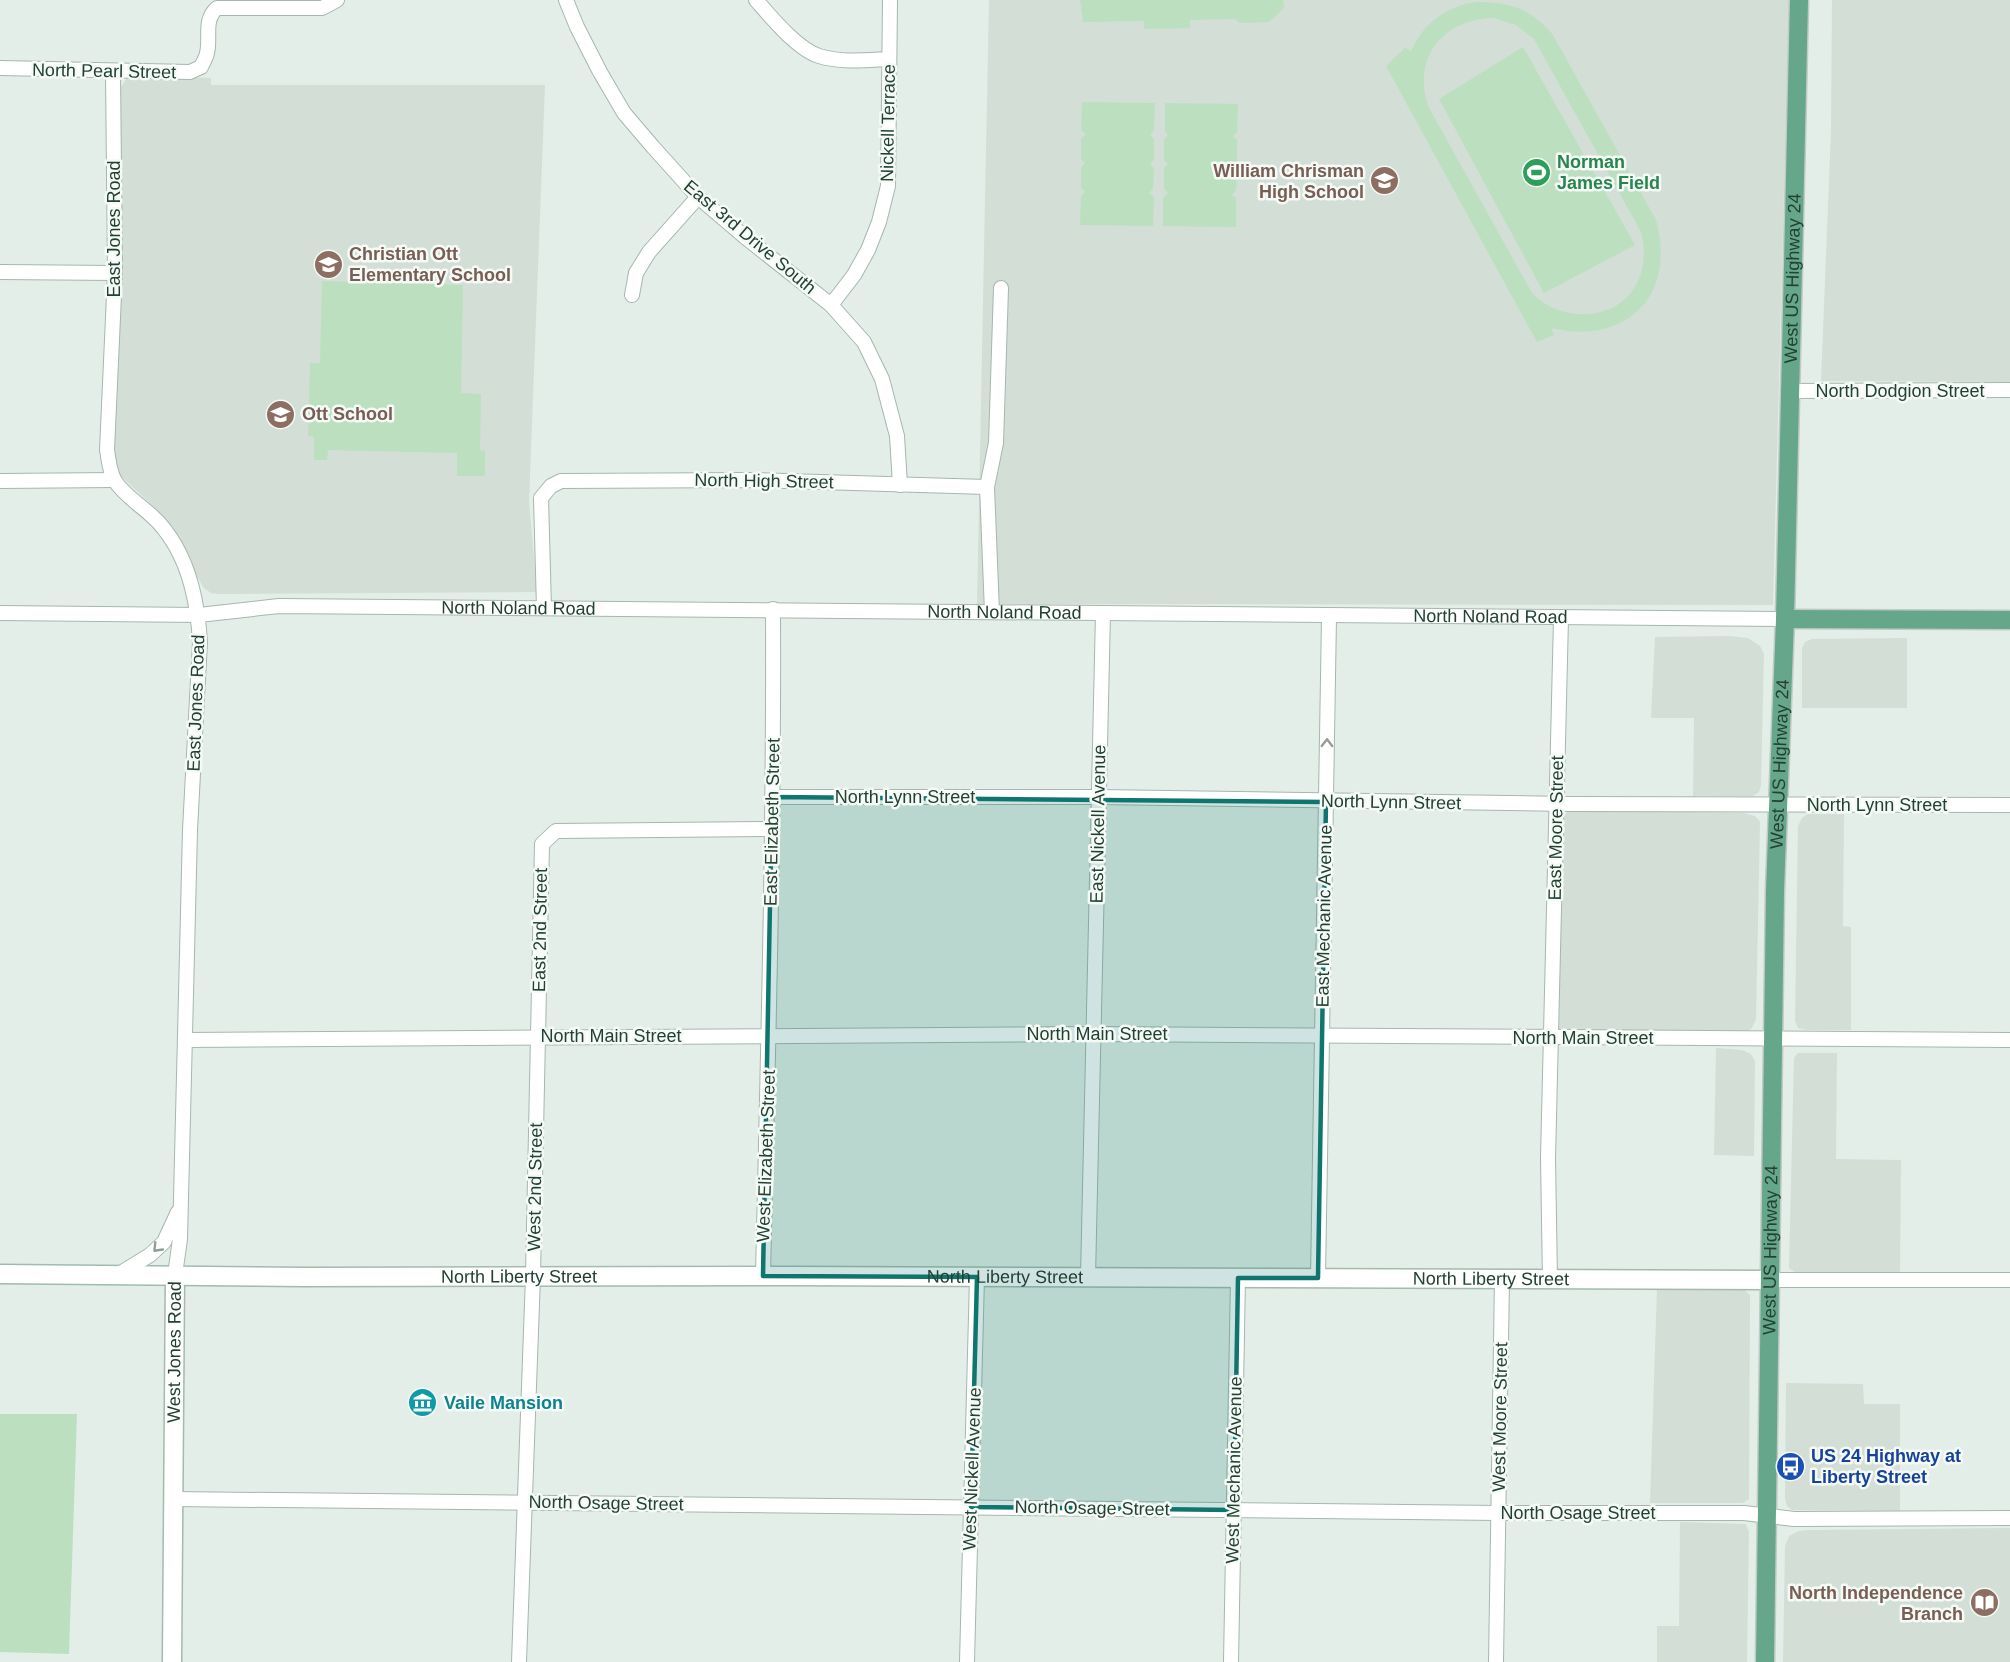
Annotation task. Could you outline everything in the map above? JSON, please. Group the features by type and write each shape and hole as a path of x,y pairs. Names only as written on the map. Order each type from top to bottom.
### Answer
{"main road":[{"name":"West US Highway 24","path":"1765,1662 1777,805 1785,619 1799,6"},
{"name":"North Noland Road","path":"1785,619 2010,620"},
{"name":"North Liberty Street","path":"0,1274 305,1277 763,1276 1770,1280"},
{"name":"West Jones Road","path":"172,1662 176,1275"}],"street":[{"name":"North Pearl Street","path":"0,68 190,72 201,67 207,53 208,25 211,14 217,8 322,8 337,0"},
{"name":"East 3rd Drive South","path":"566,0 581,36 624,112 698,196 745,237 831,304 864,342 882,379 897,436 900,485"},
{"path":"756,0 791,36 816,55 834,59 890,59"},
{"name":"Nickell Terrace","path":"831,304 854,275 868,250 879,222 888,186 890,0"},
{"name":"East Jones Road","path":"113,72 115,273 107,450 110,469 114,480 123,492 154,518 174,544 189,575 199,615 200,642 190,830 185,1040"},
{"path":"632,295 636,273 649,252 698,196"},
{"path":"0,272 115,273"},
{"path":"992,612 987,487 996,443 1001,288"},
{"name":"North Dodgion Street","path":"1790,391 2010,390"},
{"path":"0,481 114,480"},
{"name":"North High Street","path":"544,608 541,498 551,486 561,481 753,480 987,487"},
{"name":"North Noland Road","path":"0,613 199,615 279,606 773,609 1329,617 1785,619"},
{"name":"East Elizabeth Street","path":"769,1035 773,609"},
{"name":"East Nickell Avenue","path":"1094,1034 1103,613"},
{"name":"East Mechanic Avenue","path":"1322,1036 1329,617"},
{"name":"East Moore Street","path":"1552,1038 1561,618"},
{"name":"North Lynn Street","path":"772,797 1099,797 1326,802 2010,805"},
{"name":"East 2nd Street","path":"538,1036 542,844 556,831 771,829"},
{"path":"1088,1277 1094,1034"},
{"name":"North Main Street","path":"185,1040 1094,1034 2010,1041"},
{"name":"West Elizabeth Street","path":"763,1276 769,1035"},
{"name":"West 2nd Street","path":"519,1662 533,1276 538,1036"},
{"path":"1318,1278 1322,1036"},
{"path":"1550,1280 1548,1158 1552,1038"},
{"name":"West Jones Road","path":"176,1275 179,1254 185,1040"},
{"path":"119,1274 150,1256 164,1242 180,1207"},
{"name":"West Nickell Avenue","path":"967,1662 977,1277"},
{"name":"West Mechanic Avenue","path":"1231,1662 1238,1278"},
{"name":"West Moore Street","path":"1496,1662 1502,1279"},
{"name":"North Liberty Street","path":"1770,1280 2010,1280"},
{"name":"North Osage Street","path":"173,1499 1499,1513 1744,1513 1803,1520 2010,1518"}],"highlighted area":[{"path":"772,797 1326,802 1318,1278 1238,1278 1234,1510 971,1507 977,1277 763,1276"}],"shaded area":[{"name":"William Chrisman High School","path":"989,0 1789,0 1773,605 977,604"},
{"path":"1832,0 2010,0 2010,382 1821,381 1831,130"},
{"name":"Christian Ott Elementary School","path":"138,75 211,78 211,85 545,85 529,502 537,592 218,594 211,593 204,588 156,509 121,476 114,460 112,442 121,87 127,78"},
{"path":"1655,637 1748,638 1760,646 1764,654 1761,785 1759,792 1753,796 1693,796 1694,718 1651,718"},
{"path":"1907,638 1907,708 1802,708 1802,648 1805,642 1812,639"},
{"path":"1572,810 1744,813 1755,816 1760,822 1756,1019 1752,1028 1746,1032 1559,1031 1562,820 1566,813"},
{"path":"1808,814 1844,814 1843,926 1851,927 1851,1030 1806,1030 1798,1028 1795,1021 1798,826 1802,818"},
{"path":"1716,1048 1742,1050 1751,1054 1755,1061 1754,1156 1714,1155"},
{"path":"1798,1053 1837,1053 1836,1159 1901,1160 1900,1273 1796,1273 1789,1268 1794,1058"},
{"path":"1733,1287 1745,1290 1750,1295 1749,1499 1743,1503 1650,1503 1657,1288"},
{"path":"1786,1383 1863,1384 1864,1404 1900,1404 1900,1511 1792,1510 1787,1506 1785,1499"},
{"path":"1680,1522 1746,1524 1749,1532 1747,1662 1657,1662 1657,1626 1679,1626"},
{"path":"2010,1528 2010,1662 1783,1662 1785,1546 1789,1536 1799,1531 1809,1530"}],"green space":[{"path":"1080,0 1283,0 1284,8 1269,22 1240,23 1235,19 1190,20 1190,28 1144,29 1144,21 1083,22"},
{"path":"1489,2 1519,9 1537,19 1553,35 1656,220 1661,247 1659,271 1652,292 1640,309 1623,322 1602,329 1578,332 1551,328 1554,335 1537,342 1386,66 1405,48 1411,51 1429,24 1455,7","holes":["1494,18 1516,25 1534,39 1641,232 1644,260 1635,286 1625,299 1611,308 1595,313 1578,314 1562,311 1546,304 1532,293 1428,106 1424,88 1425,71 1429,56 1436,44 1447,33 1460,25 1476,20"]},
{"name":"Norman James Field","path":"1523,47 1635,245 1544,293 1439,99"},
{"path":"1082,102 1155,103 1154,130 1150,135 1154,139 1154,160 1150,164 1154,169 1153,189 1149,193 1154,197 1153,226 1080,225 1081,196 1085,192 1081,188 1081,168 1085,163 1081,159 1081,139 1086,134 1081,130"},
{"path":"1165,103 1238,104 1237,132 1233,136 1237,140 1237,161 1233,165 1237,169 1236,190 1232,195 1236,198 1236,227 1163,226 1163,198 1168,193 1164,189 1164,168 1168,164 1164,160 1164,139 1168,135 1165,131"},
{"path":"322,281 463,285 461,393 481,394 480,450 485,451 485,476 457,476 457,453 328,450 327,460 314,460 314,437 308,436 310,363 320,363"},
{"path":"0,1414 77,1414 69,1654 0,1652"}],"place":[{"name":"Norman James Field","path":"1536,172"},
{"name":"William Chrisman High School","path":"1385,181"},
{"name":"Christian Ott Elementary School","path":"328,264"},
{"name":"Ott School","path":"281,414"},
{"name":"Vaile Mansion","path":"423,1403"},
{"name":"US 24 Highway at Liberty Street","path":"1790,1466"},
{"name":"North Independence Branch","path":"1984,1603"}]}
